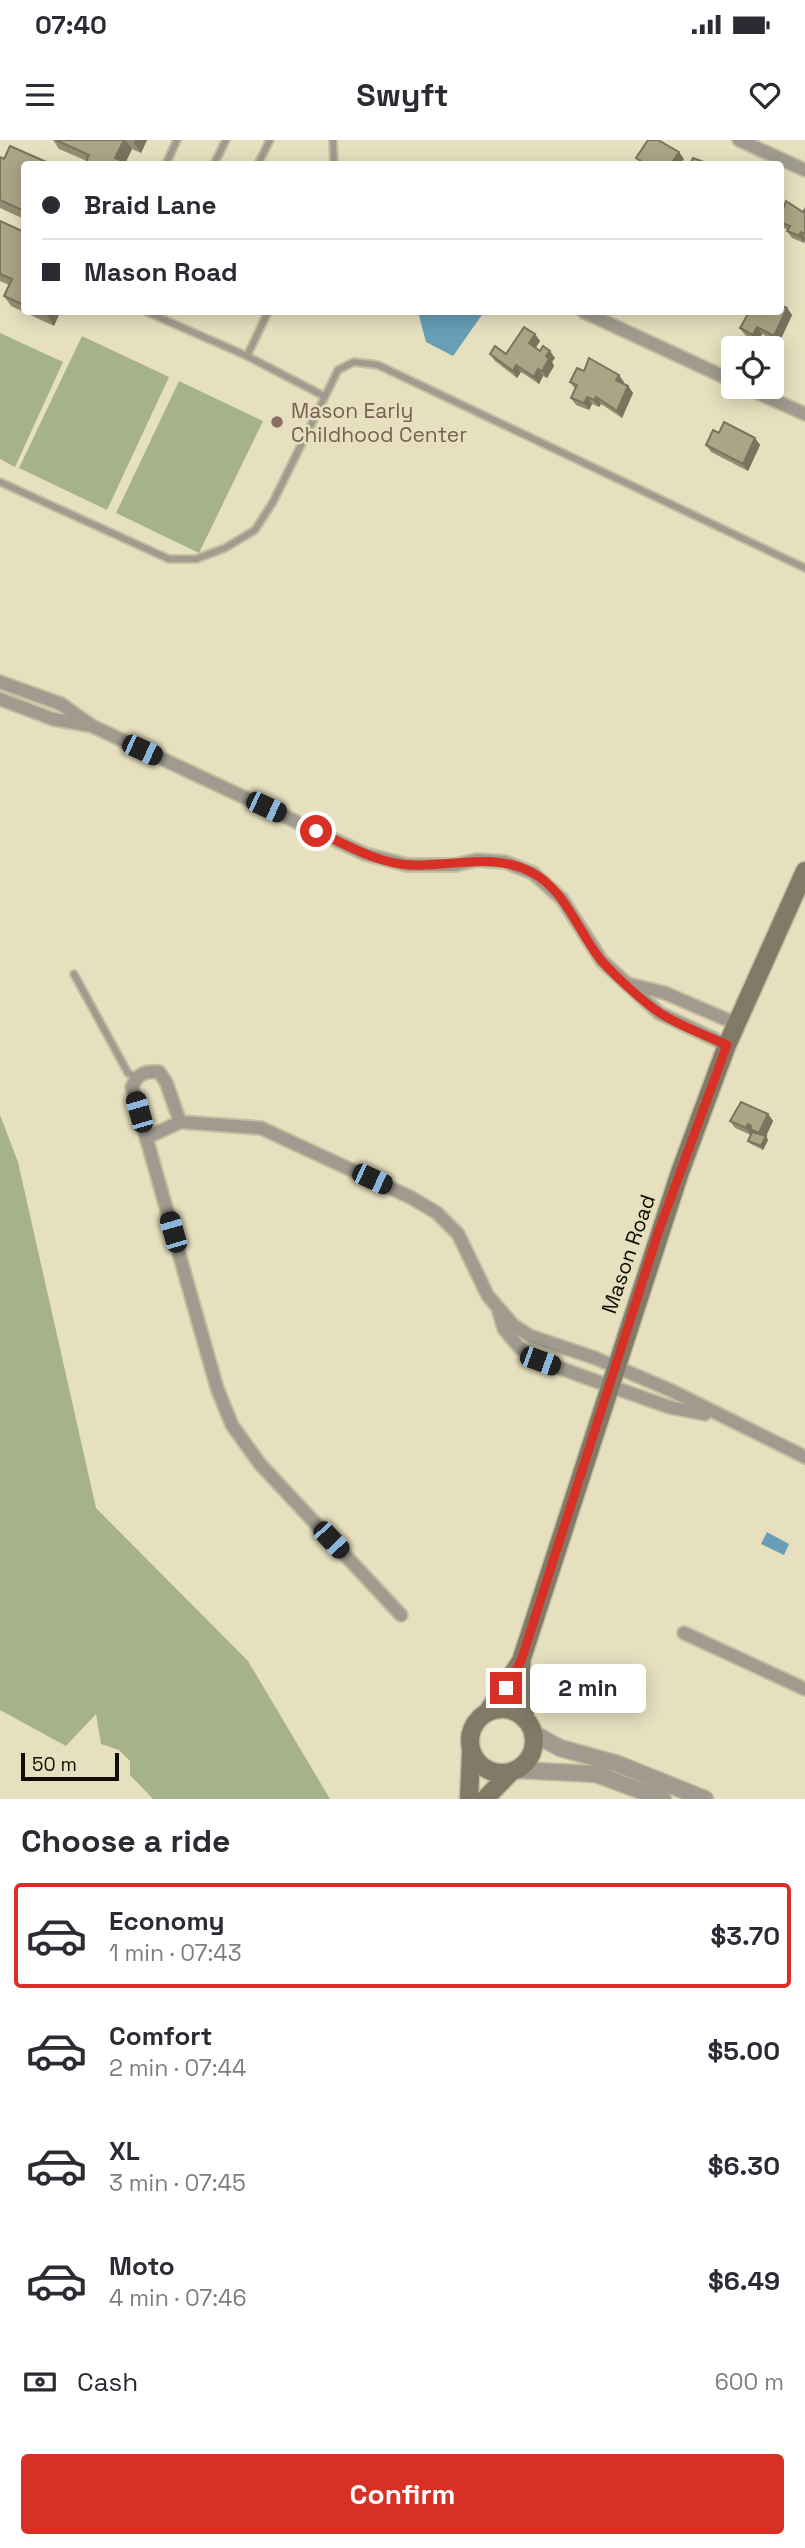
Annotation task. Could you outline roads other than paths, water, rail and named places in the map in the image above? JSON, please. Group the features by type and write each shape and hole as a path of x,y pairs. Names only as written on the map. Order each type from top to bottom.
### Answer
{"main road":[{"name":"Mason Road","path":"488,1712 521,1661 659,1230 727,1045 805,871"},
{"name":"Mason Road","path":"521,1661 529,1726"},
{"path":"469,1799 469,1743 474,1724 488,1712 508,1709 529,1726 533,1751 485,1799"},
{"path":"471,1753 482,1768 500,1774 513,1771"}],"street":[{"path":"739,140 805,170"},
{"path":"590,315 721,375"},
{"path":"772,399 805,414"},
{"path":"0,682 61,704 92,726 365,854 407,865 455,865 477,860 506,862 533,873 562,899 602,961 659,1013 727,1045"},
{"path":"0,699 53,719 92,726"},
{"path":"628,984 665,993 737,1024"},
{"path":"180,1122 166,1082 159,1072 147,1071 136,1077 132,1087 146,1138 217,1388 232,1425 260,1464 401,1615"},
{"path":"146,1138 180,1122 261,1128 421,1202 458,1234 499,1312 504,1329 519,1347 540,1361 608,1386 669,1407 719,1417"},
{"path":"499,1312 530,1336 615,1366 670,1390 719,1417 805,1457"},
{"path":"684,1633 805,1689"},
{"path":"529,1726 560,1748 618,1764 705,1799"},
{"path":"513,1771 596,1774 663,1799"}],"lane":[{"path":"167,161 177,140"},
{"path":"216,161 226,140"},
{"path":"260,161 270,140"},
{"path":"333,140 334,161"},
{"path":"154,315 247,356 324,396"},
{"path":"247,356 267,315"},
{"path":"0,482 169,559 196,559 225,548 254,530 273,502 338,370 354,362 378,365 805,568"},
{"path":"74,974 128,1073 136,1077"}],"water":[{"path":"419,315 482,315 453,356 426,342"},
{"path":"767,1532 789,1544 784,1555 761,1544"}],"place":[{"name":"Mason Early Childhood Center","path":"277,422"}]}
